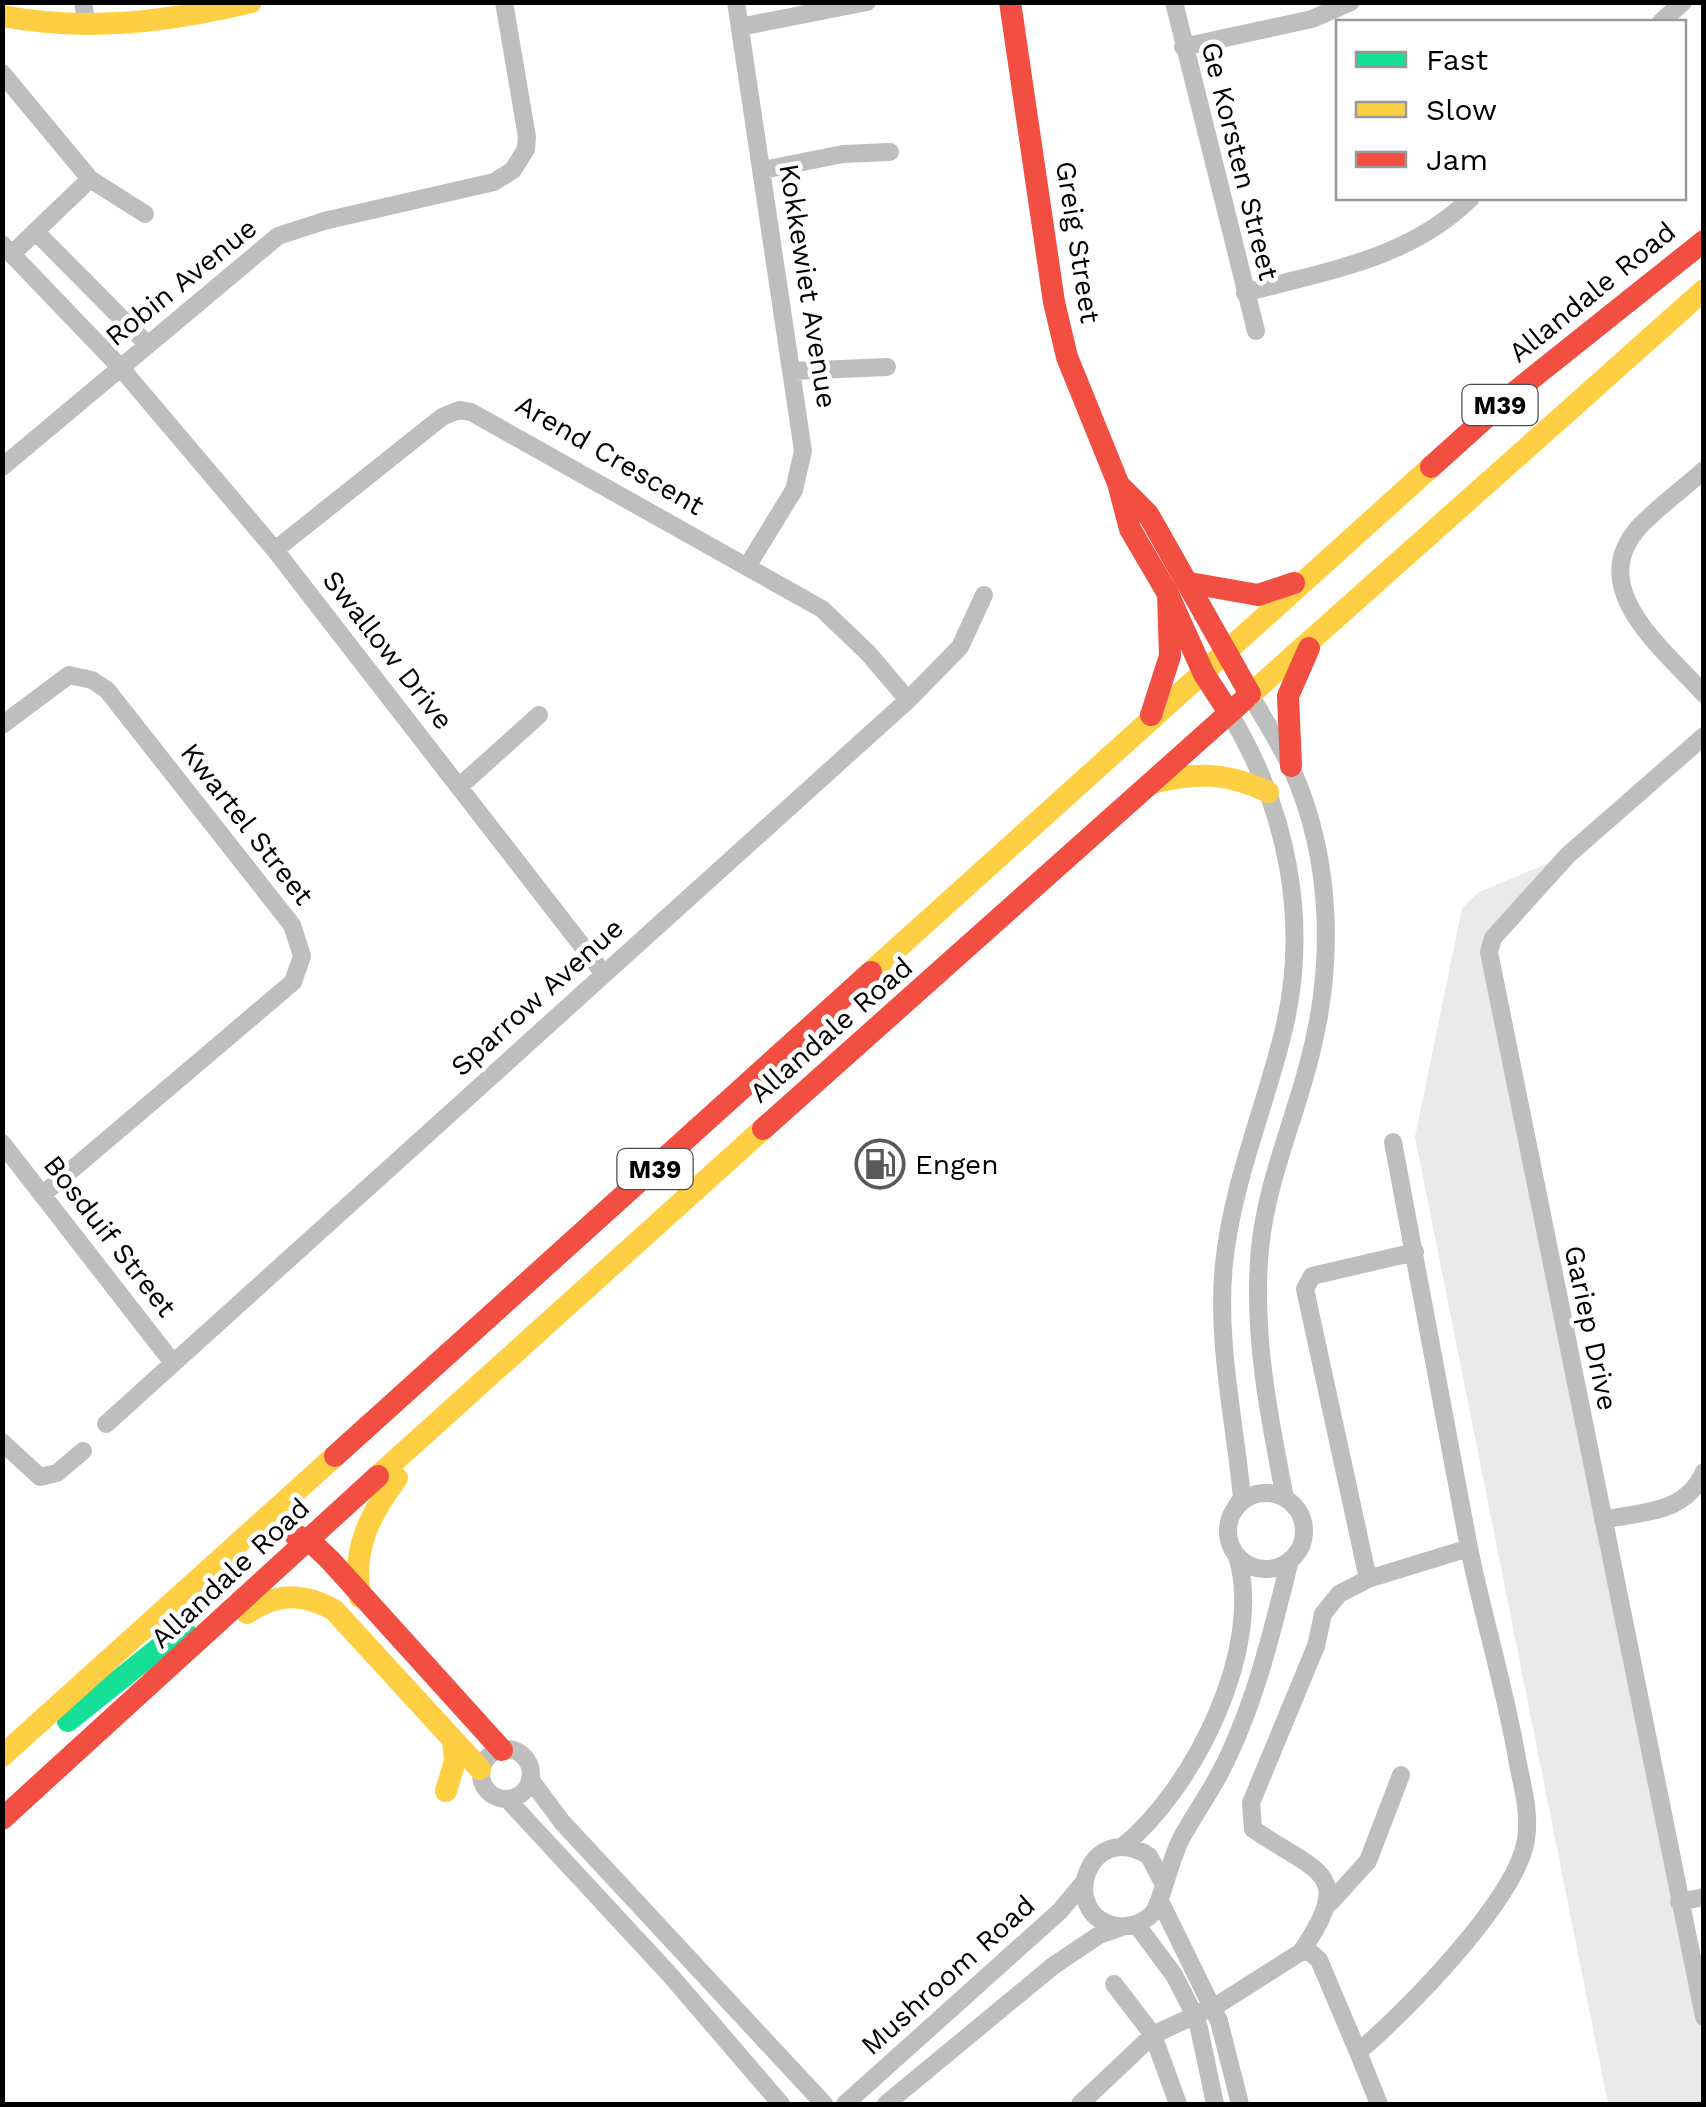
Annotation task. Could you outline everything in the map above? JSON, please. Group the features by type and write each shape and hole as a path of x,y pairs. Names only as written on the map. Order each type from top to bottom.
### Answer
{"main road":[{"path":"2,16 53,27 163,24 252,2"},
{"name":"Greig Street","path":"1010,2 1064,344 1118,483 1130,530 1168,594 1204,674 1228,710"},
{"name":"Allandale Road","path":"2,1756 1143,731 1304,580 1512,395 1704,241"},
{"name":"Allandale Road","path":"2,1818 1228,710 1704,290"},
{"name":"Greig Street","path":"1118,483 1148,514 1250,694"},
{"path":"1190,583 1258,596 1304,580"},
{"path":"1143,731 1168,683 1174,648 1168,594"},
{"path":"1291,766 1288,696 1296,670 1318,632"},
{"path":"1149,784 1180,774 1221,772 1268,792"},
{"path":"360,1597 355,1566 363,1529 441,1420"},
{"path":"2,1764 73,1718 164,1646 281,1540 297,1534 309,1540 502,1750"},
{"path":"158,1679 254,1607 294,1593 334,1610 480,1768"},
{"path":"446,1791 455,1762 452,1740"}],"street":[{"path":"82,2 87,26"},
{"name":"Robin Avenue","path":"2,467 278,236 324,221 476,188 506,176 526,148 504,2"},
{"name":"Kokkewiet Avenue","path":"736,2 803,434 802,468 794,490 748,565"},
{"path":"740,27 808,8 866,2"},
{"name":"Ge Korsten Street","path":"1174,2 1256,331"},
{"path":"1183,47 1312,19 1351,2"},
{"path":"1663,20 1683,2"},
{"path":"2,73 90,180 146,214"},
{"path":"763,170 842,154 890,152"},
{"path":"7,249 37,233 90,180"},
{"path":"1244,293 1398,250 1436,230 1469,200"},
{"path":"37,233 146,343"},
{"name":"Swallow Drive","path":"7,249 120,367 275,550 604,974"},
{"path":"793,371 887,366"},
{"name":"Arend Crescent","path":"275,550 442,417 459,410 489,418 748,565 840,623 908,700"},
{"path":"1704,470 1640,527 1629,542 1618,574 1624,602 1704,694"},
{"name":"Sparrow Avenue","path":"106,1424 908,700 960,646 984,594"},
{"name":"Kwartel Street","path":"2,725 69,675 92,680 107,690 292,925 302,956 293,982 42,1195"},
{"path":"1228,710 1268,792 1287,860 1296,952 1292,995 1237,1188 1224,1266 1224,1338 1242,1498 1234,1510 1228,1539 1246,1584 1244,1614 1219,1705 1195,1758 1165,1808 1122,1847 1096,1858 1084,1882 1090,1909 1104,1922 1130,1925 1151,1915 1160,1900 1172,1854 1221,1772 1245,1715 1290,1560 1302,1544 1303,1523 1285,1498 1264,1378 1260,1248 1275,1176 1309,1062 1327,955 1322,859 1291,766 1250,694"},
{"path":"460,786 538,715"},
{"name":"Gariep Drive","path":"1704,736 1568,855 1489,946 1704,2016"},
{"path":"1358,2052 1400,2017 1500,1894 1526,1842 1528,1814 1508,1704 1469,1548 1392,1142"},
{"name":"Bosduif Street","path":"2,1143 173,1363"},
{"path":"1368,1579 1305,1289 1312,1276 1415,1252"},
{"path":"6,1453 45,1477 83,1451"},
{"path":"1603,1520 1681,1503 1695,1490 1704,1472"},
{"path":"1234,1510 1257,1494 1285,1498"},
{"path":"1330,1902 1330,1888 1320,1874 1252,1829 1249,1812 1316,1646 1323,1614 1339,1594 1368,1579 1469,1548"},
{"path":"1237,1556 1263,1569 1290,1560"},
{"path":"781,2104 671,1976 508,1799 486,1788 480,1768 502,1750 524,1757 530,1779 562,1822 824,2104"},
{"path":"1080,2104 1153,2035 1219,2004 1301,1952 1330,1902 1368,1861 1402,1774"},
{"path":"508,1799 522,1793 530,1779"},
{"path":"1122,1847 1149,1856 1162,1881"},
{"name":"Mushroom Road","path":"845,2104 1050,1920 1084,1882"},
{"path":"1679,1902 1704,1896"},
{"path":"1160,1900 1200,2004 1198,2028 1216,2104"},
{"path":"1130,1925 1218,2021 1240,2104"},
{"name":"Mushroom Road","path":"886,2104 1053,1966 1099,1935 1130,1925"},
{"path":"1301,1952 1310,1952 1319,1960 1343,2008 1379,2104"},
{"path":"1114,1984 1153,2035 1178,2104"}],"shaded area":[{"path":"1568,855 1489,958 1703,2019 1703,2104 1608,2104 1415,1137 1462,908 1479,892"}],"traffic: fast":[{"path":"68,1721 184,1628"}],"traffic: slow":[{"path":"2,16 96,24 189,15 251,2"},
{"path":"1245,699 1704,290"},
{"path":"871,972 1431,467"},
{"path":"1152,783 1182,777 1225,777 1268,792"},
{"path":"378,1476 763,1129"},
{"path":"2,1756 335,1456"},
{"path":"360,1597 358,1564 365,1534 397,1478"},
{"path":"247,1613 290,1597 311,1600 334,1610 480,1769"},
{"path":"446,1791 455,1761 453,1740"}],"traffic: jam":[{"path":"1010,2 1054,302 1067,357 1118,483 1130,529 1168,594 1204,674 1228,711"},
{"path":"1431,467 1511,395 1704,241"},
{"path":"1121,487 1148,514 1250,694"},
{"path":"1190,583 1258,595 1294,583"},
{"path":"1151,715 1170,656 1168,594"},
{"path":"1291,766 1288,696 1309,648"},
{"path":"763,1129 1245,699"},
{"path":"335,1456 871,972"},
{"path":"2,1819 378,1476"},
{"path":"295,1535 309,1540 330,1560 502,1750"}],"place":[{"name":"Engen","path":"880,1164"}]}
